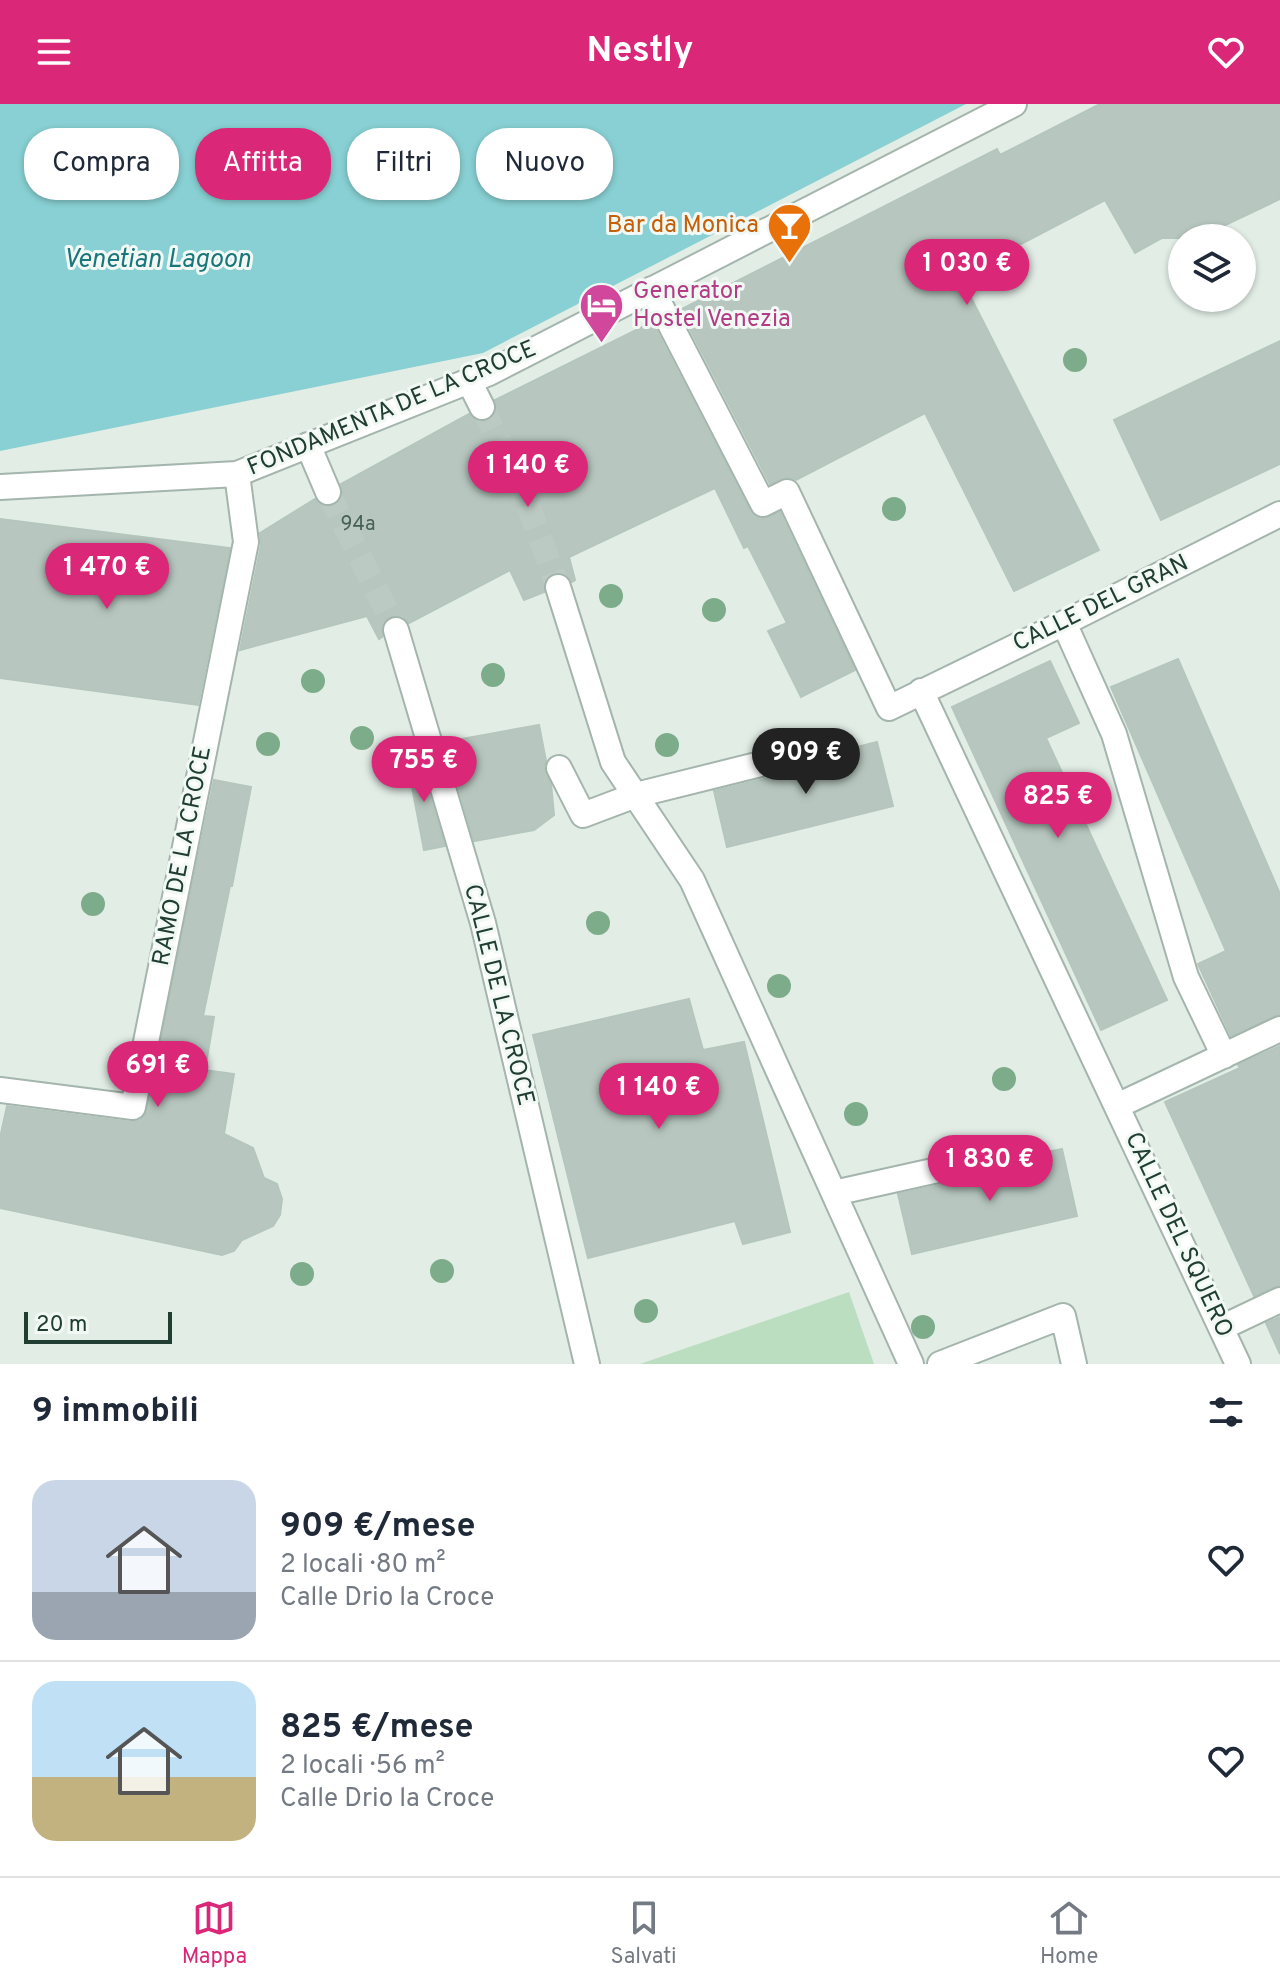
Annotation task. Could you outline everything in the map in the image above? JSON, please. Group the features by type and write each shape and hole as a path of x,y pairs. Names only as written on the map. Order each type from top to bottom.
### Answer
{"street":[{"name":"FONDAMENTA DE LA CROCE","path":"0,487 237,474 489,373 1014,104"},
{"name":"CALLE DEL GRAN","path":"652,289 763,504 787,492 889,708 1280,514"},
{"path":"469,381 482,407"},
{"path":"308,445 328,492"},
{"name":"RAMO DE LA CROCE","path":"0,1090 133,1107 246,542 237,474"},
{"path":"558,587 613,762 692,880 911,1364"},
{"path":"1064,623 1114,734 1186,977 1224,1056"},
{"name":"CALLE DE LA CROCE","path":"396,630 483,923 587,1364"},
{"name":"CALLE DEL SQUERO","path":"921,691 1238,1364"},
{"path":"559,768 583,815 636,795 793,756"},
{"path":"1117,1106 1280,1029"},
{"path":"834,1193 978,1161"},
{"path":"1221,1328 1280,1300"},
{"path":"940,1364 1063,1316 1074,1364"}],"green space":[{"path":"849,1292 874,1364 640,1364"}],"water":[{"name":"Venetian Lagoon","path":"0,104 966,104 483,353 0,451"}],"building":[{"path":"1100,104 1280,104 1280,199 1227,224 1168,224 1168,238 1162,238 1135,253 1105,200 960,276 1099,550 1014,591 925,413 796,480 787,477 770,484 680,310 997,149 1000,155"},
{"path":"652,322 750,511 763,519 780,512 855,670 801,697 768,631 787,623 748,546 744,548 715,488 569,557 575,580 572,582 562,573 553,573 544,583 544,592 524,600 510,570 409,623 400,616 391,616 382,626 382,637 379,639 367,616 240,650 261,545 260,533 315,499 325,507 335,505 343,495 341,484 469,414 480,422 489,420 497,409 495,400"},
{"path":"1280,341 1280,464 1161,520 1114,420"},
{"path":"0,519 230,548 198,705 0,678"},
{"path":"1178,659 1280,894 1280,1014 1231,1036 1198,964 1226,951 1111,687"},
{"path":"1050,661 1079,723 1046,738 1167,1000 1101,1030 952,707"},
{"path":"539,725 554,815 534,830 474,841 445,742"},
{"path":"877,742 893,806 727,847 714,791 797,771 808,759"},
{"path":"415,748 445,846 424,850 405,750"},
{"path":"214,780 251,787 203,1016 214,1017 205,1070 234,1074 224,1134 253,1148 264,1178 277,1184 282,1199 280,1215 273,1226 242,1240 234,1251 222,1255 0,1208 0,1138 7,1106 131,1122 145,1116"},
{"path":"689,999 703,1050 744,1042 790,1232 743,1244 735,1221 588,1258 533,1035"},
{"path":"1280,1046 1280,1285 1254,1296 1165,1102"},
{"path":"1062,1149 1077,1216 912,1254 898,1194 981,1176 989,1171 992,1164"},
{"path":"1280,1317 1280,1354 1266,1323"}],"tunnel":[{"path":"482,407 521,486 558,587"},
{"path":"328,492 396,630"}],"place":[{"name":"Bar da Monica","path":"790,265"},
{"name":"Generator Hostel Venezia","path":"602,345"}]}
